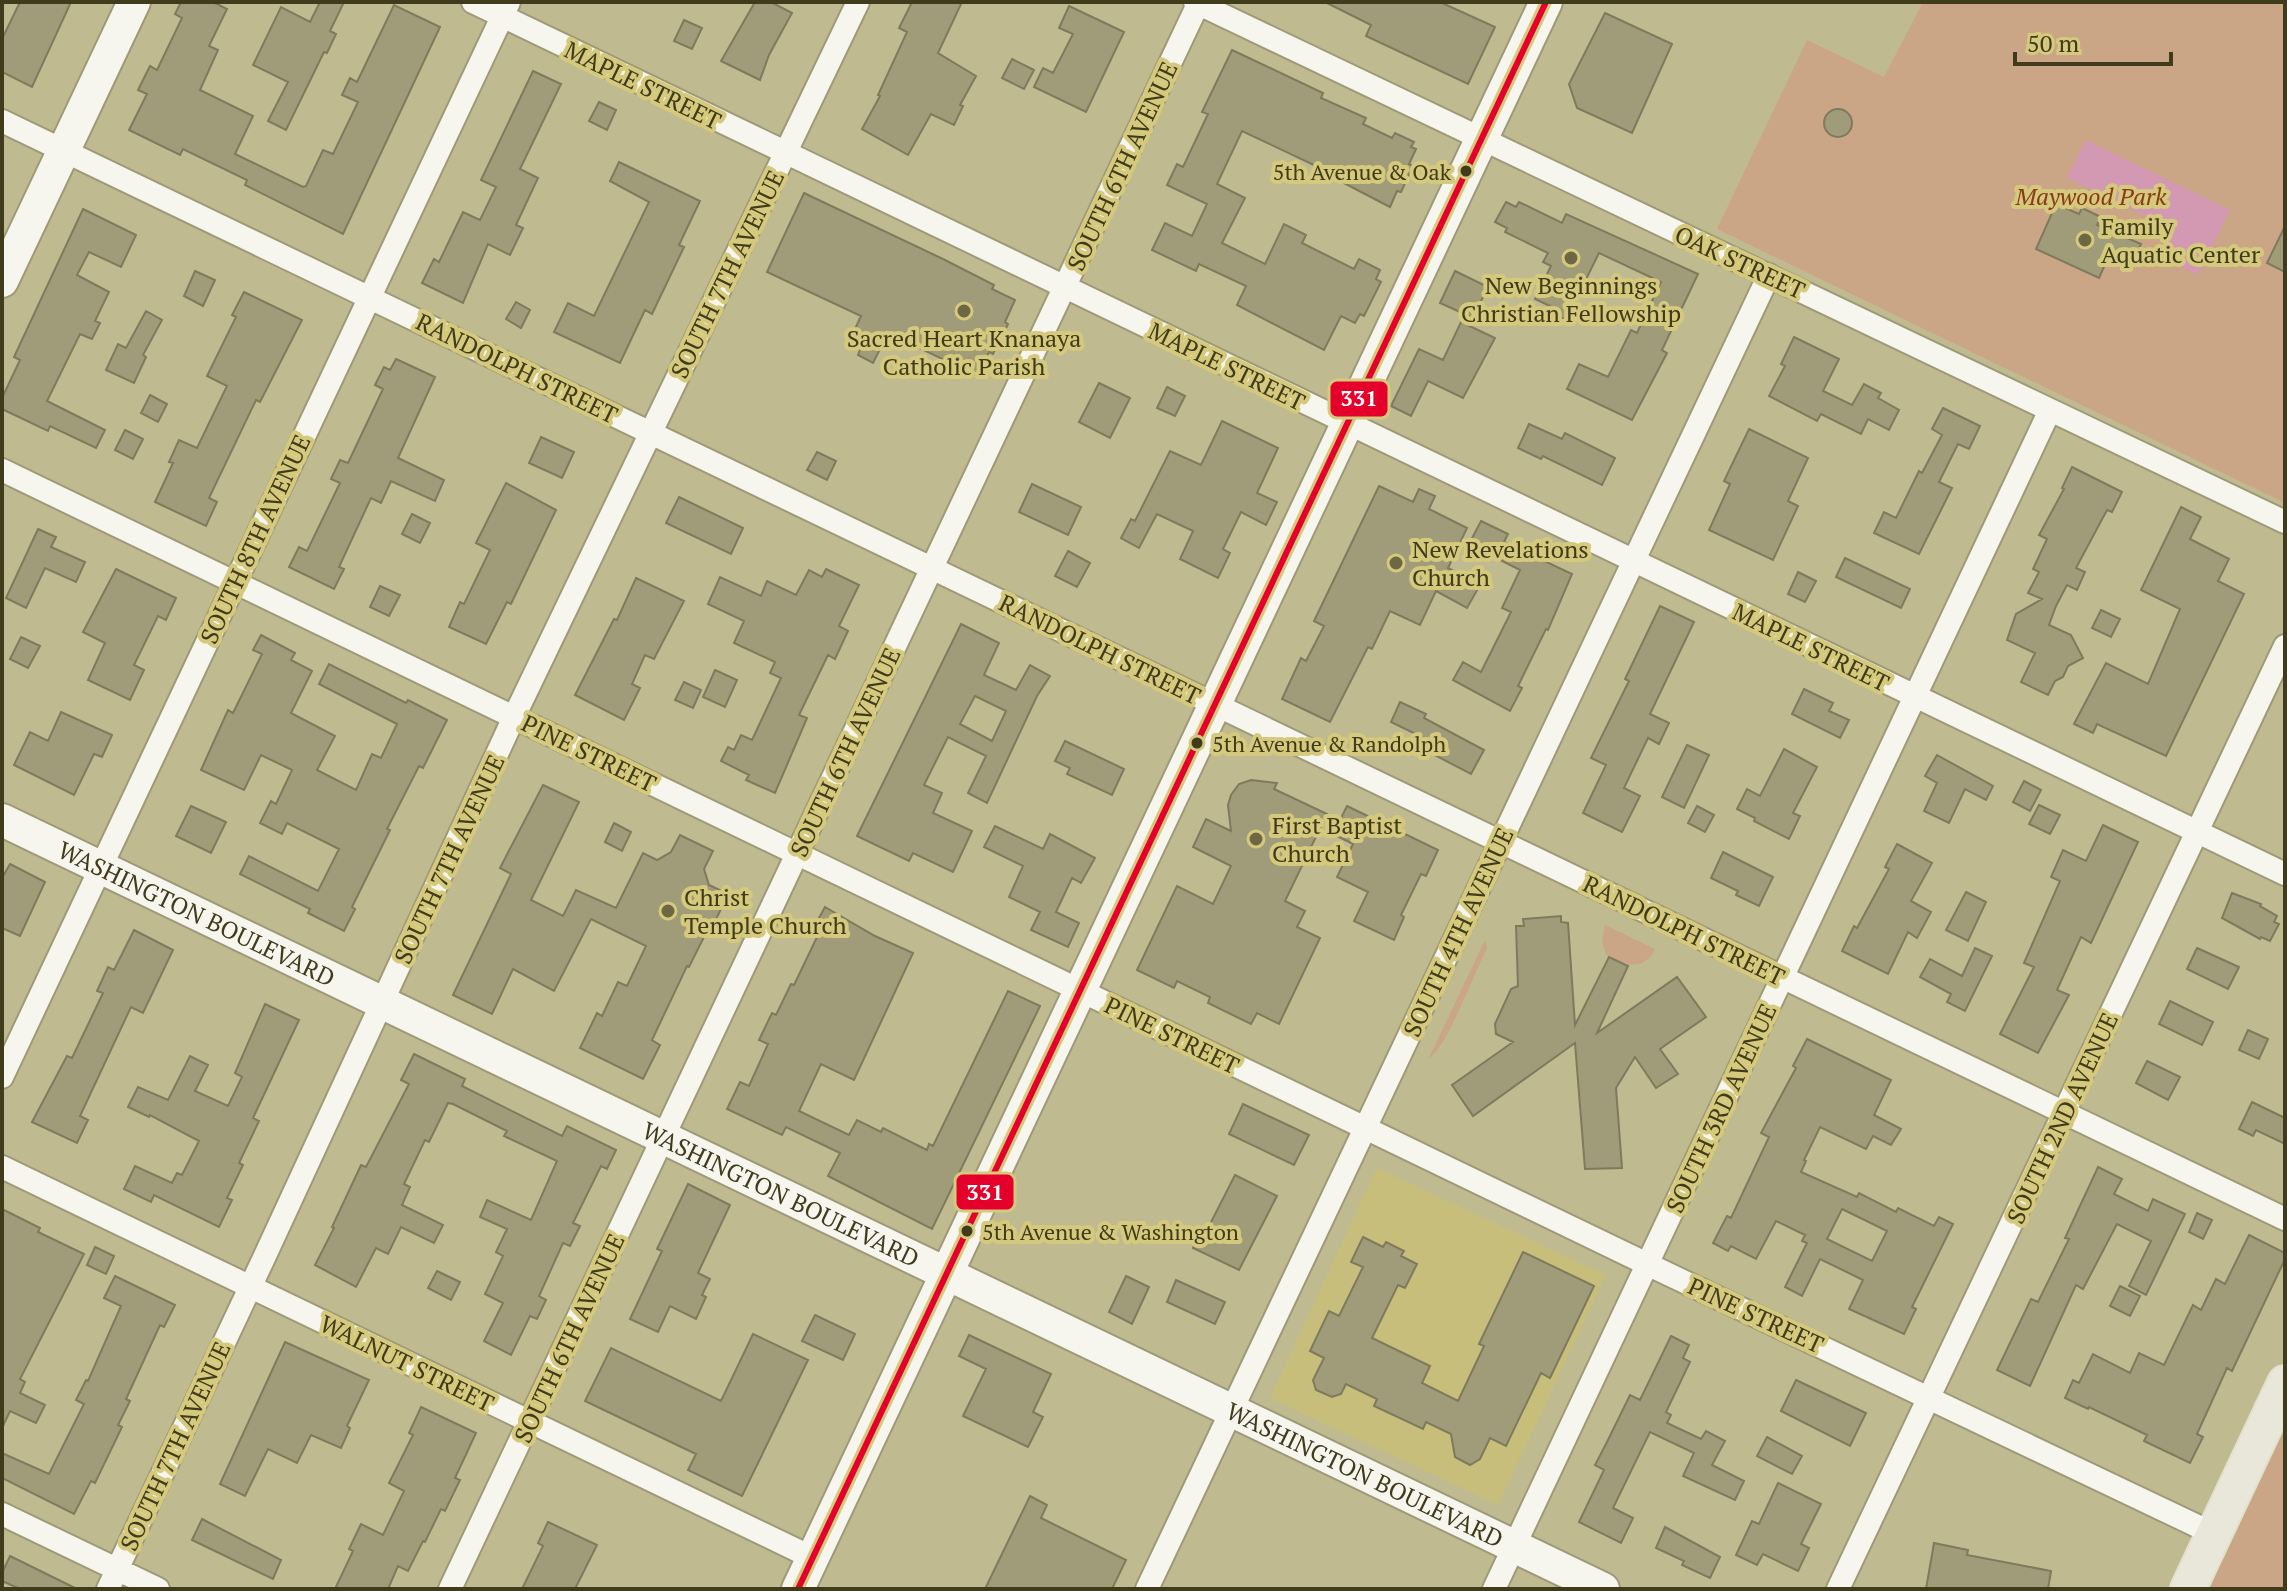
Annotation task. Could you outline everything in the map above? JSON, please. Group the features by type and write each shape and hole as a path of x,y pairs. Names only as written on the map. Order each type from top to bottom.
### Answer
{"main road":[{"path":"2188,1589 2285,1383"}],"street":[{"path":"2,281 134,2"},
{"name":"MAPLE STREET","path":"473,2 506,9 786,153 2285,874"},
{"name":"SOUTH 7TH AVENUE","path":"112,1579 251,1287 514,717 858,2"},
{"path":"798,1589 1546,2"},
{"name":"OAK STREET","path":"1197,3 2285,522"},
{"name":"SOUTH 6TH AVENUE","path":"450,1589 1197,3"},
{"name":"SOUTH 8TH AVENUE","path":"2,1077 506,9"},
{"name":"RANDOLPH STREET","path":"2,121 2285,1219"},
{"name":"SOUTH 4TH AVENUE","path":"1147,1589 1769,275"},
{"name":"SOUTH 3RD AVENUE","path":"1494,1589 2050,410"},
{"name":"PINE STREET","path":"2,470 1647,1264 2214,1534"},
{"name":"SOUTH 2ND AVENUE","path":"1838,1589 2285,646"},
{"name":"WASHINGTON BOULEVARD","path":"2,820 1603,1589"},
{"name":"WALNUT STREET","path":"2,1167 813,1558"},
{"path":"2,1514 112,1579 158,1589"}],"shaded area":[{"path":"2086,140 2230,210 2198,275 2161,258 2174,230 2067,178"},
{"path":"1377,1168 1606,1275 1498,1505 1270,1398"}],"green space":[{"name":"Maywood Park","path":"1923,2 2285,2 2285,503 1717,229 1807,40 1884,77"},
{"path":"1605,925 1655,949 1640,964 1627,964 1607,956 1602,942"},
{"path":"1485,940 1487,949 1460,1008 1444,1041 1429,1058"},
{"path":"2285,1429 2285,1589 2209,1589"}],"building":[{"path":"20,2 71,2 32,87 2,72 2,39"},
{"path":"181,2 213,2 227,9 209,46 218,50 200,90 253,116 235,154 303,187 323,150 333,154 358,102 342,95 350,78 357,82 394,5 440,27 343,234 245,185 247,180 183,149 180,155 129,130 147,94 138,90 150,66 157,70 182,18 175,14"},
{"path":"320,2 344,2 330,31 336,34 286,130 268,121 288,82 253,65 281,7 310,22"},
{"path":"755,2 771,2 792,13 769,55 760,80 721,61"},
{"path":"912,2 962,2 938,53 976,76 960,105 963,106 954,125 931,114 908,155 862,129 880,96 907,32 899,28"},
{"path":"1325,2 1440,2 1495,27 1468,84 1366,36 1371,25"},
{"path":"1069,6 1124,32 1086,112 1034,87 1043,68 1053,73 1073,34 1059,28"},
{"path":"1605,13 1672,44 1632,133 1577,108 1569,84"},
{"path":"684,20 702,28 692,49 674,41"},
{"path":"1232,50 1323,93 1321,98 1366,118 1363,124 1392,138 1395,133 1414,142 1411,147 1416,149 1409,164 1413,166 1390,207 1316,166 1242,131 1217,184 1245,198 1222,243 1265,264 1284,224 1306,235 1302,243 1354,269 1359,259 1380,270 1376,279 1381,282 1364,316 1360,314 1355,323 1341,316 1324,350 1237,305 1246,286 1199,264 1196,271 1152,250 1165,223 1192,236 1207,204 1167,185 1177,164 1183,167 1208,114 1202,112"},
{"path":"1012,59 1034,70 1024,89 1002,78"},
{"path":"533,71 561,84 520,169 538,178 516,225 523,228 510,255 488,244 463,303 422,283 434,259 439,262 463,212 480,220 496,187 481,180"},
{"path":"599,102 616,110 607,130 589,121"},
{"path":"1838,109 1848,113 1852,123 1848,133 1838,137 1828,133 1824,123 1828,113"},
{"path":"619,162 700,201 679,245 684,247 652,314 645,310 620,363 554,332 568,303 594,316 649,202 610,181"},
{"path":"804,193 943,259 994,285 992,289 1015,300 1005,322 1008,324 993,354 989,352 978,376 888,333 873,363 858,355 861,347 849,342 861,316 767,272"},
{"path":"1506,202 1516,207 1519,202 1562,223 1566,214 1698,274 1662,350 1667,353 1632,420 1567,389 1579,364 1608,377 1631,330 1637,333 1661,282 1599,253 1566,320 1547,311 1550,306 1535,299 1551,266 1543,262 1548,253 1505,232 1507,228 1495,222"},
{"name":"Family Aquatic Center","path":"2056,204 2079,214 2082,208 2101,217 2097,225 2141,244 2129,270 2107,260 2099,278 2036,249"},
{"path":"83,209 136,235 121,267 89,252 77,275 109,292 95,321 100,323 92,339 80,334 47,401 105,430 96,448 50,426 48,431 2,409 2,398 20,360 14,357"},
{"path":"2285,226 2285,272 2267,263"},
{"path":"195,271 215,280 203,306 184,296"},
{"path":"1455,271 1488,287 1473,318 1440,303"},
{"path":"244,292 302,320 260,402 256,400 209,498 217,502 206,526 155,502 173,463 169,462 179,440 197,448 227,386 207,376 236,317 232,315"},
{"path":"516,302 530,310 521,328 506,319"},
{"path":"146,311 162,320 143,355 146,357 134,383 106,370 118,344 126,348"},
{"path":"1461,322 1495,338 1463,398 1428,381 1411,416 1391,406 1419,349 1443,360"},
{"path":"1794,337 1839,359 1823,391 1852,405 1864,384 1881,393 1878,398 1899,410 1889,430 1868,419 1861,434 1821,414 1817,421 1769,396 1785,366 1781,364"},
{"path":"396,359 435,377 398,458 444,480 435,501 391,481 381,503 371,498 339,567 344,569 334,589 289,567 299,547 307,551 340,483 331,479 340,460 348,463 383,389 375,385 384,367 390,370"},
{"path":"1099,383 1130,398 1110,438 1079,422"},
{"path":"1167,387 1185,396 1175,416 1157,408"},
{"path":"150,395 167,404 158,422 141,413"},
{"path":"1943,408 1980,426 1969,449 1958,444 1939,482 1952,488 1919,554 1874,533 1884,512 1896,518 1919,471 1922,473 1942,435 1932,429"},
{"path":"1222,421 1278,448 1257,493 1277,502 1266,525 1241,512 1223,549 1230,553 1218,578 1180,559 1193,531 1157,514 1139,548 1121,538 1131,519 1135,521 1170,451 1201,465"},
{"path":"1529,424 1562,439 1565,433 1615,458 1602,485 1543,456 1541,459 1518,448"},
{"path":"1749,429 1808,458 1788,501 1798,506 1773,560 1709,530 1730,484 1724,481"},
{"path":"125,430 143,439 133,459 115,450"},
{"path":"541,437 574,452 562,478 529,463"},
{"path":"817,452 836,461 827,480 807,470"},
{"path":"2072,467 2122,492 2112,512 2107,510 2076,568 2085,572 2077,590 2067,585 2049,625 2071,635 2083,658 2068,666 2048,695 2021,682 2035,653 2007,640 2016,614 2042,599 2028,593 2039,572 2033,569 2047,539 2039,535 2064,489"},
{"path":"506,483 556,510 511,604 507,602 486,644 449,627 460,602 464,604 490,550 476,543"},
{"path":"1032,484 1081,507 1068,535 1019,512"},
{"path":"1379,486 1413,502 1419,489 1435,496 1429,509 1467,528 1448,568 1480,585 1467,608 1436,591 1420,625 1390,611 1330,722 1282,699 1301,658 1306,661 1324,626 1314,621"},
{"path":"679,497 743,528 731,554 666,523"},
{"path":"2181,507 2201,517 2190,539 2229,559 2218,581 2244,594 2166,756 2097,724 2093,733 2074,724 2106,663 2148,684 2180,609 2141,590"},
{"path":"412,514 430,523 420,543 402,534"},
{"path":"1481,521 1508,534 1504,542 1572,574 1548,630 1518,686 1522,688 1510,711 1453,680 1463,662 1481,672 1511,612 1502,608 1520,570 1469,544"},
{"path":"38,529 56,537 51,547 85,562 76,582 45,568 26,608 6,598"},
{"path":"1068,551 1090,563 1077,587 1055,576"},
{"path":"1845,558 1910,589 1901,608 1836,577"},
{"path":"116,569 176,598 166,620 158,616 134,665 144,670 130,700 88,680 105,643 83,632"},
{"path":"826,569 859,585 839,626 848,631 835,659 828,655 799,715 807,718 775,793 746,780 749,775 721,761 728,747 734,750 741,735 752,740 781,678 770,673 775,662 734,643 744,621 708,604 720,577 761,596 767,581 796,595 809,570 822,577"},
{"path":"1798,572 1816,581 1805,602 1788,594"},
{"path":"636,578 684,601 654,659 645,655 632,684 640,688 624,720 575,695 614,619 617,620"},
{"path":"380,586 400,595 389,616 370,607"},
{"path":"1660,606 1694,622 1650,714 1669,723 1659,744 1648,738 1624,788 1640,796 1622,832 1583,813 1606,765 1591,758 1629,681 1625,679"},
{"path":"2101,610 2120,619 2111,637 2092,628"},
{"path":"961,624 999,643 984,675 1016,690 1030,665 1050,676 1037,696 987,803 968,793 986,756 948,737 924,785 942,793 933,813 972,831 953,872 913,853 909,861 857,836","holes":["975,696 1006,711 992,741 960,724"]},
{"path":"261,635 295,653 291,660 312,671 291,713 335,736 317,770 356,790 372,754 381,758 397,724 319,684 329,664 447,720 387,829 390,830 352,907 355,909 344,931 308,913 310,909 240,874 249,856 318,891 339,849 287,823 282,834 260,823 271,801 276,804 292,770 261,755 244,790 201,770 228,710 233,713 262,654 253,650"},
{"path":"21,637 40,646 28,668 10,659"},
{"path":"715,670 737,680 725,707 703,697"},
{"path":"684,682 701,690 693,708 675,700"},
{"path":"1804,689 1833,703 1829,711 1849,720 1840,738 1792,714"},
{"path":"1400,702 1426,714 1424,718 1484,750 1471,774 1427,751 1432,742 1391,722"},
{"path":"61,712 112,735 102,757 94,754 74,795 14,765 30,732 48,741"},
{"path":"1065,741 1124,769 1112,795 1067,774 1070,768 1055,761"},
{"path":"1687,745 1709,755 1684,808 1662,797"},
{"path":"1784,749 1817,767 1793,813 1800,816 1789,839 1737,809 1747,789 1760,796"},
{"path":"1937,755 1993,786 1986,800 1965,789 1949,823 1924,811 1937,783 1925,776"},
{"path":"1251,780 1277,783 1274,789 1327,814 1285,901 1305,911 1297,927 1320,938 1279,1024 1257,1013 1251,1024 1208,1003 1210,997 1177,981 1174,988 1137,970 1177,886 1213,904 1231,866 1193,847 1206,819 1231,831 1228,805 1231,795 1239,784"},
{"path":"2024,781 2041,790 2030,811 2013,802"},
{"path":"543,785 579,802 531,900 563,916 576,890 616,908 643,853 657,860 671,852 680,835 713,851 704,869 709,885 728,894 712,928 709,927 687,966 652,1040 660,1045 643,1079 580,1048 597,1013 602,1016 618,982 627,986 646,946 591,919 554,991 513,969 492,1014 453,995 511,874 500,868"},
{"path":"2039,805 2060,815 2050,834 2029,824"},
{"path":"191,806 226,822 211,853 176,836"},
{"path":"1347,806 1438,850 1426,876 1421,874 1401,915 1404,917 1394,940 1354,921 1368,892 1337,877 1353,844 1333,834"},
{"path":"1697,806 1714,815 1705,832 1688,823"},
{"path":"614,823 631,832 622,851 605,842"},
{"path":"2103,825 2138,842 2091,943 2081,937 2057,990 2069,995 2038,1053 2000,1034 2034,967 2024,963 2060,881 2051,877 2063,850 2086,861"},
{"path":"995,826 1043,849 1050,834 1095,858 1081,883 1072,878 1056,912 1079,923 1068,947 1031,930 1040,912 1009,897 1023,866 984,847"},
{"path":"1897,844 1932,863 1911,901 1931,912 1917,938 1908,932 1888,974 1842,951 1889,869 1885,867"},
{"path":"1723,852 1773,877 1759,906 1711,878"},
{"path":"10,864 45,882 20,936 2,928 2,878"},
{"path":"1966,892 1986,902 1968,941 1946,930"},
{"path":"2232,893 2261,904 2277,916 2274,922 2279,924 2270,941 2260,939 2222,918"},
{"path":"825,907 875,936 913,953 854,1080 821,1064 799,1111 849,1135 857,1120 881,1132 883,1128 927,1150 929,1144 933,1146 1008,991 1040,1006 932,1229 828,1176 840,1153 786,1127 782,1135 727,1109 740,1082 749,1086 768,1044 759,1040 772,1013 776,1015 791,984 794,985 818,935 812,931"},
{"path":"1561,916 1561,922 1568,923 1575,1025 1609,957 1628,966 1597,1033 1677,977 1706,1017 1660,1049 1678,1074 1656,1088 1635,1057 1616,1088 1622,1168 1585,1169 1575,1043 1473,1116 1452,1085 1513,1042 1496,1034 1495,1024 1511,989 1518,986 1516,926 1524,926 1523,919"},
{"path":"134,930 173,950 143,1013 131,1007 80,1116 88,1120 77,1143 32,1122 67,1056 72,1058 103,993 97,991 108,967 114,970"},
{"path":"1975,948 1992,956 1965,1011 1947,1002 1951,994 1920,977 1930,959 1962,976"},
{"path":"2197,948 2239,967 2228,989 2187,969"},
{"path":"2170,1001 2213,1022 2202,1045 2159,1024"},
{"path":"265,1004 299,1020 253,1118 259,1121 239,1163 243,1165 227,1198 232,1200 219,1227 154,1195 151,1202 124,1189 135,1166 172,1183 177,1173 182,1175 199,1141 128,1107 138,1087 168,1100 190,1056 208,1065 195,1091 228,1106 242,1077 235,1073"},
{"path":"2248,1030 2268,1039 2259,1059 2239,1050"},
{"path":"1807,1039 1891,1080 1874,1115 1901,1129 1891,1145 1873,1136 1866,1149 1820,1127 1801,1172 1857,1197 1859,1193 1896,1212 1898,1208 1934,1226 1939,1217 1953,1224 1912,1307 1916,1309 1904,1334 1849,1309 1863,1280 1820,1259 1802,1296 1785,1287 1807,1243 1802,1241 1805,1235 1776,1221 1756,1259 1731,1246 1728,1251 1713,1243 1727,1216 1731,1218 1769,1137 1761,1133 1796,1068 1793,1066","holes":["1842,1209 1887,1231 1872,1261 1827,1239"]},
{"path":"414,1054 465,1079 462,1086 562,1136 567,1126 616,1150 607,1169 601,1166 573,1223 580,1226 570,1246 563,1243 539,1296 546,1300 537,1319 530,1316 511,1355 484,1341 503,1303 485,1294 503,1256 496,1252 507,1229 480,1217 487,1200 531,1220 557,1161 504,1136 507,1131 453,1104 448,1103 429,1142 425,1140 404,1184 410,1187 402,1205 443,1225 434,1243 401,1227 388,1254 376,1248 356,1287 315,1265 361,1165 366,1167 409,1084 401,1080"},
{"path":"2147,1061 2180,1077 2168,1100 2136,1083"},
{"path":"2252,1102 2285,1118 2285,1144 2256,1130 2253,1136 2239,1129"},
{"path":"1243,1104 1309,1135 1294,1165 1229,1134"},
{"path":"2098,1167 2122,1179 2114,1194 2148,1211 2153,1199 2185,1214 2146,1295 2129,1286 2151,1241 2117,1224 2083,1289 2076,1285 2030,1386 1997,1370 2031,1299 2038,1302 2069,1239 2065,1238"},
{"path":"1235,1175 1277,1196 1239,1270 1193,1248 1203,1228 1207,1230"},
{"path":"688,1184 730,1205 698,1273 710,1279 696,1319 670,1306 658,1332 630,1319 662,1251 657,1249"},
{"path":"2,1209 40,1228 38,1232 84,1254 20,1379 25,1382 20,1393 45,1405 36,1423 10,1411 2,1428"},
{"path":"2197,1213 2212,1220 2203,1239 2189,1232"},
{"path":"2249,1235 2285,1253 2285,1259 2232,1371 2227,1368 2197,1434 2203,1437 2190,1463 2144,1441 2147,1435 2065,1398 2073,1380 2079,1383 2093,1354 2130,1373 2139,1353 2164,1365 2193,1305 2201,1310 2216,1279 2225,1284"},
{"path":"1363,1237 1383,1247 1386,1242 1404,1251 1401,1256 1417,1264 1405,1288 1398,1285 1372,1338 1430,1366 1422,1383 1458,1401 1484,1346 1479,1344 1523,1252 1594,1286 1550,1378 1541,1373 1506,1446 1490,1438 1480,1459 1470,1465 1455,1457 1451,1434 1426,1422 1423,1429 1374,1406 1377,1399 1346,1384 1341,1394 1332,1397 1316,1390 1313,1380 1324,1358 1310,1351 1329,1311 1339,1316 1363,1267 1351,1262"},
{"path":"95,1247 114,1256 106,1274 87,1265"},
{"path":"437,1271 460,1282 451,1300 428,1288"},
{"path":"115,1276 175,1305 164,1327 160,1325 126,1399 130,1401 118,1425 122,1427 95,1483 91,1481 74,1514 2,1478 2,1453 49,1474 84,1404 76,1400 88,1381 121,1306 104,1298"},
{"path":"1126,1276 1149,1287 1132,1324 1109,1312"},
{"path":"1176,1280 1225,1302 1215,1324 1167,1302"},
{"path":"2120,1286 2140,1296 2130,1316 2110,1306"},
{"path":"815,1315 855,1334 843,1360 802,1341"},
{"path":"753,1334 808,1360 742,1496 688,1470 696,1454 585,1401 611,1348 721,1401"},
{"path":"969,1335 1051,1374 1033,1412 1043,1417 1028,1447 963,1416 986,1369 959,1356"},
{"path":"1671,1336 1689,1345 1683,1358 1690,1362 1666,1412 1671,1415 1667,1423 1701,1439 1706,1431 1725,1441 1712,1465 1744,1481 1735,1500 1683,1476 1694,1453 1650,1432 1613,1508 1633,1518 1621,1543 1579,1522 1604,1470 1595,1465 1630,1395 1640,1400"},
{"path":"285,1342 369,1380 347,1426 350,1428 341,1448 311,1435 297,1463 268,1449 245,1496 220,1484"},
{"path":"1796,1380 1866,1413 1850,1446 1781,1411"},
{"path":"421,1407 476,1433 455,1478 460,1480 408,1571 398,1566 388,1589 335,1589 353,1551 349,1549 361,1524 383,1535 404,1491 389,1483 413,1435 409,1433"},
{"path":"1767,1437 1802,1456 1792,1474 1757,1456"},
{"path":"1778,1483 1821,1504 1801,1544 1809,1548 1798,1571 1763,1554 1757,1565 1736,1555 1752,1521 1759,1524"},
{"path":"1030,1496 1047,1505 1041,1518 1126,1560 1112,1589 985,1589"},
{"path":"202,1519 281,1560 273,1579 192,1540"},
{"path":"548,1522 597,1545 575,1589 522,1589 543,1546 538,1543"},
{"path":"1665,1527 1720,1557 1710,1578 1656,1548"},
{"path":"1934,1543 1968,1550 1967,1555 2051,1571 2048,1589 1926,1589"},
{"path":"10,1556 77,1589 20,1589 2,1581 2,1573"}],"transit line":[{"name":"331","path":"798,1589 1546,2"}],"place":[{"name":"5th Avenue & Oak","path":"1466,171"},
{"name":"Family Aquatic Center","path":"2085,240"},
{"name":"New Beginnings Christian Fellowship","path":"1571,258"},
{"name":"Sacred Heart Knanaya Catholic Parish","path":"964,311"},
{"name":"New Revelations Church","path":"1396,563"},
{"name":"5th Avenue & Randolph","path":"1197,743"},
{"name":"First Baptist Church","path":"1256,839"},
{"name":"Christ Temple Church","path":"668,911"},
{"name":"5th Avenue & Washington","path":"967,1231"}]}
